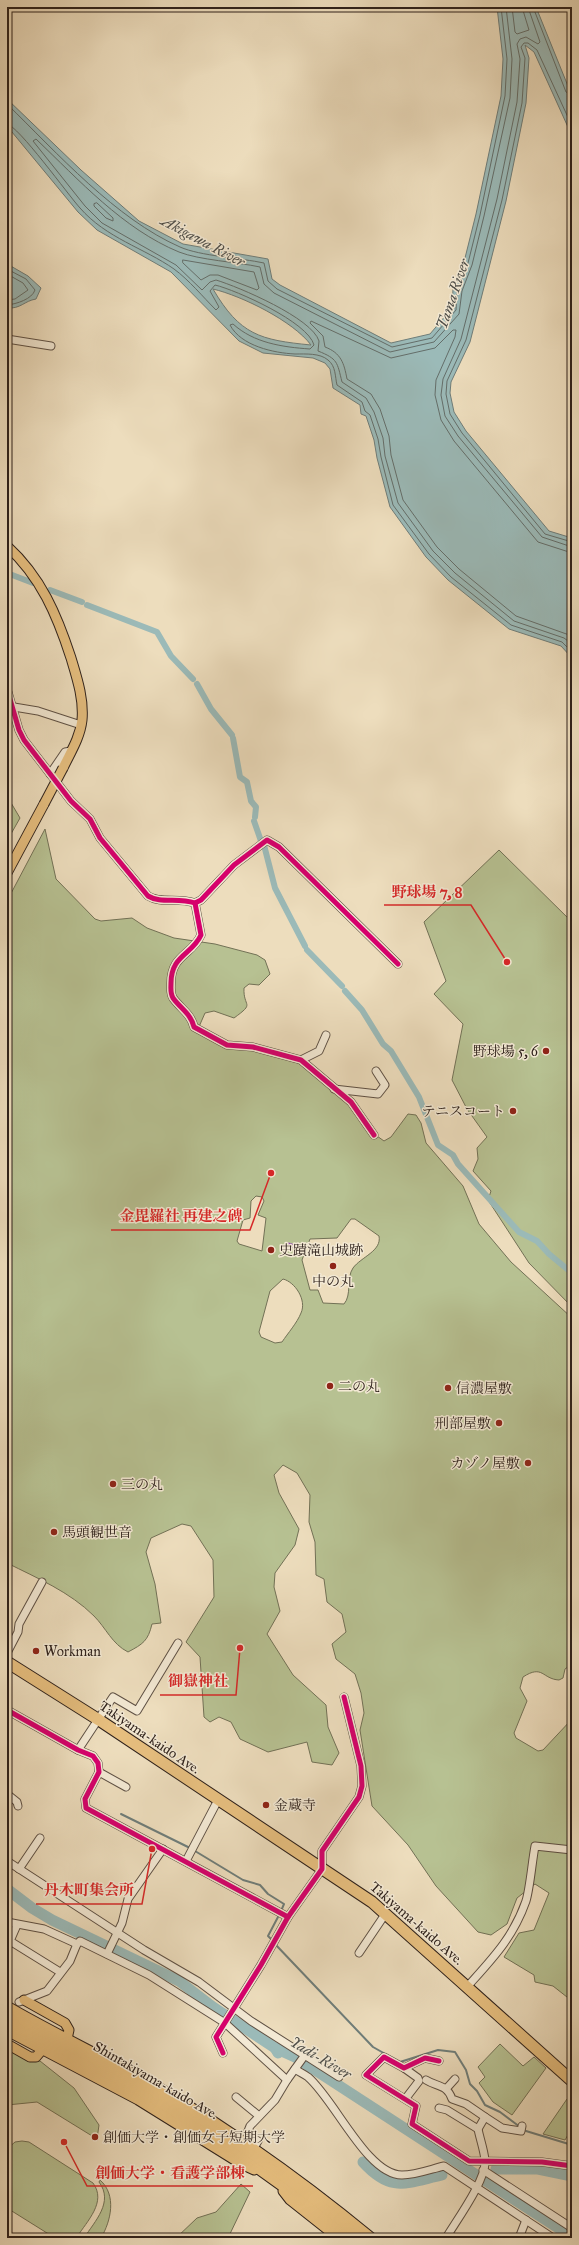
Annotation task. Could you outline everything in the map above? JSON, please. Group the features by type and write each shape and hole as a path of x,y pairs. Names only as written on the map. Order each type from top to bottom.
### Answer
{"highway":[{"name":"Takiyama-kaido Ave.","path":"7,1662 99,1720 372,1902 572,2081"}],"main road":[{"path":"7,546 34,575 54,610 79,686 82,703 81,725 71,751 7,873"},
{"path":"22,2001 61,2020 68,2030 66,2039"},
{"path":"7,2006 162,2090 254,2148 317,2193 372,2238"},
{"name":"Shintakiyama-kaido Ave.","path":"7,2014 124,2076 200,2121 264,2164 361,2238"},
{"name":"Shintakiyama-kaido Ave.","path":"7,2022 143,2095 210,2136 280,2184 348,2238"},
{"path":"7,2031 138,2100 241,2164 266,2175"},
{"path":"7,2044 34,2058 42,2050"},
{"path":"280,2184 290,2200 338,2238"}],"street":[{"path":"7,339 50,346"},
{"path":"7,689 14,707 19,730 50,774 71,801 90,819 100,838 148,896 155,900 174,898 195,903 201,900 234,864 267,840 279,847 398,964"},
{"path":"14,707 38,711 81,725"},
{"path":"50,774 65,752 71,751"},
{"path":"195,903 201,935 173,966 171,992 173,998 191,1017 196,1028 223,1044 253,1047 301,1060 351,1102 374,1135"},
{"path":"301,1060 319,1051 326,1035"},
{"path":"334,1088 378,1094 385,1086 376,1070"},
{"path":"7,1653 18,1632 19,1624 42,1582"},
{"path":"78,1750 113,1697 137,1711 178,1642"},
{"path":"223,2053 216,2038 288,1917 322,1869 322,1851 359,1797 362,1786 360,1766 344,1697"},
{"path":"7,1710 78,1750 93,1756 98,1763 99,1772 85,1799 86,1808 288,1917"},
{"path":"99,1772 126,1787"},
{"path":"7,1794 17,1802 18,1806"},
{"path":"186,1861 218,1800"},
{"path":"19,1869 40,1838"},
{"path":"467,1987 494,1959 513,1932 526,1900 535,1846 572,1850"},
{"path":"108,1952 116,1936 128,1899 163,1849"},
{"path":"7,1861 116,1936 199,1982 233,2010 339,2077"},
{"path":"359,1953 386,1913"},
{"path":"7,1922 44,1929 76,1944"},
{"path":"17,1925 10,1941 60,1972"},
{"path":"22,2001 47,1991 60,1972 70,1961 76,1944 80,1941 108,1952 149,1975 225,2022 287,2080"},
{"path":"254,2148 258,2141 250,2135 248,2131 250,2126 275,2100 304,2056"},
{"path":"406,2098 419,2081 418,2078 384,2057 366,2075 394,2093 406,2098 416,2106 410,2122 469,2161 542,2162 572,2166"},
{"path":"404,2068 425,2058 439,2061"},
{"path":"296,2068 308,2076 369,2157 382,2169 402,2175 444,2166 553,2238"},
{"path":"446,2089 455,2079"},
{"path":"426,2080 449,2091 452,2099 466,2104 485,2117 511,2131 521,2131 522,2126"},
{"path":"236,2097 259,2116"},
{"path":"439,2108 447,2110 478,2130 486,2161 477,2187 446,2238"},
{"path":"478,2130 485,2117"},
{"path":"483,2172 572,2228"},
{"path":"519,2238 526,2220"}],"green space":[{"path":"7,796 20,818 7,841"},
{"path":"45,829 56,879 95,919 101,921 132,918 147,928 174,938 215,944 257,955 265,960 270,974 259,985 249,984 244,988 247,1007 234,1018 214,1011 205,1013 198,1029 209,1037 298,1060 349,1103 377,1136 384,1141 391,1137 408,1114 416,1115 421,1123 426,1143 463,1186 479,1224 511,1262 572,1318 572,1664 565,1669 563,1678 559,1680 553,1679 539,1672 530,1673 523,1677 520,1688 527,1701 514,1733 516,1738 538,1751 543,1750 572,1719 572,2001 553,1986 535,1982 534,1975 504,1957 519,1933 534,1930 549,1893 535,1884 517,1898 507,1924 491,1935 478,1932 436,1886 408,1845 372,1806 360,1730 364,1713 361,1693 355,1674 336,1659 332,1644 346,1632 342,1614 327,1602 324,1579 316,1575 315,1542 309,1522 310,1495 297,1473 283,1465 274,1475 279,1493 299,1529 295,1545 275,1573 274,1587 280,1611 267,1634 293,1675 326,1705 328,1727 339,1753 332,1765 312,1762 307,1742 268,1752 240,1739 231,1722 219,1717 210,1722 204,1717 200,1657 186,1642 214,1597 213,1560 191,1526 182,1524 151,1538 146,1552 155,1584 161,1623 152,1624 147,1638 138,1647 128,1652 122,1649 113,1640 85,1607 53,1586 7,1563 7,901","holes":["256,1196 262,1197 264,1201 258,1215 266,1218 262,1251 239,1244 237,1241 243,1220 250,1218 251,1201","351,1219 355,1219 379,1236 379,1241 374,1250 353,1268 350,1277 348,1296 344,1304 323,1303 318,1290 310,1290 302,1260 310,1239 337,1238","283,1279 292,1284 299,1292 301,1297 301,1313 282,1342 275,1343 261,1337 259,1332 270,1291"]},
{"path":"499,850 572,922 572,1307 529,1263 488,1200 491,1191 473,1171 478,1159 477,1148 487,1137 467,1109 452,1080 463,1024 434,994 446,981 424,922"},
{"path":"500,2044 523,2066 534,2057 546,2068 512,2115 493,2102 479,2083 485,2077 478,2067"},
{"path":"7,2049 28,2061 40,2061 74,2088 99,2125 97,2139 37,2102 7,2105"},
{"path":"567,2099 572,2103 572,2128 565,2140 543,2134"},
{"path":"15,2142 29,2142 93,2183 97,2190 97,2204 90,2218 77,2237 55,2238 7,2208 7,2149"},
{"path":"100,2180 109,2193 111,2208 110,2216 101,2238 84,2238 98,2218 104,2204 105,2197 99,2182"},
{"path":"241,2184 250,2192 228,2238 176,2238 197,2218 216,2212"}],"water":[{"name":"Tama River","path":"497,7 536,7 572,96 572,136 534,52 525,45 529,58 526,103 506,201 470,342 451,382 450,393 454,412 466,431 549,531 572,538 572,658 561,646 509,629 448,580 426,557 390,507 377,458 374,440 366,416 361,414 360,405 333,388 330,369 325,363 313,358 263,353 239,341 171,272 97,230 78,212 7,126 7,99 81,170 139,221 183,244 268,259 272,279 280,285 391,343 430,334 452,308 453,289 464,262 476,214 501,96 503,59","holes":["213,289 225,292 252,303 280,319 303,336 311,345 278,341 265,337 242,326 223,304"]},
{"path":"9,258 9,265 28,276 41,288 36,299 12,308 7,308 7,261"}],"waterway":[{"path":"7,573 33,583"},
{"path":"50,590 82,602"},
{"path":"87,605 157,632 171,656 193,679"},
{"path":"197,684 211,709 232,735"},
{"path":"233,738 240,777 247,782 251,801 256,807 255,817"},
{"path":"254,821 261,841"},
{"path":"264,845 275,888 305,946"},
{"path":"307,950 342,986"},
{"path":"345,991 362,1010 383,1044 391,1051 419,1097 438,1145 453,1155 458,1164 519,1232 537,1241 549,1254 572,1273"},
{"path":"121,1814 190,1848"},
{"path":"195,1851 243,1880 260,1885 268,1894 284,1904 281,1911"},
{"name":"Yadi-River","path":"7,1889 32,1908 52,1920 179,1981 213,2007 275,2048 278,2053"},
{"path":"273,1941 268,1936 278,1917"},
{"path":"275,1944 373,2047 396,2060"},
{"name":"Yadi-River","path":"275,2048 295,2057 572,2237"},
{"path":"400,2062 438,2050 455,2052 466,2070 470,2084 477,2091 485,2105 500,2112 520,2127"},
{"path":"526,2131 572,2145"},
{"name":"Yadi-River","path":"363,2162 373,2172 391,2182 409,2183 442,2175"},
{"name":"Yadi-River","path":"496,2169 538,2169 572,2176"}],"marked path":[{"path":"286,1244 301,1248"}],"cycle path":[{"path":"7,689 19,730 24,740 71,801 90,819 100,838 148,896 158,900 182,900 195,903 201,900 234,865 267,840 279,847 398,964"},
{"path":"195,903 201,935 193,947 174,966 171,989 173,998 188,1015 193,1022 194,1027 227,1045 253,1047 301,1060 351,1102 374,1135"},
{"path":"223,2053 216,2037 261,1965 288,1917 322,1869 322,1851 359,1797 362,1786 361,1766 344,1697"},
{"path":"7,1710 78,1750 93,1756 98,1763 99,1772 85,1799 86,1808 288,1917"},
{"path":"439,2061 425,2058 404,2068 384,2057 366,2075 416,2106 412,2124 469,2161 542,2162 572,2166"}],"place":[{"name":"野球場 7, 8","path":"507,962"},
{"name":"野球場 5, 6","path":"546,1051"},
{"name":"テニスコート","path":"513,1111"},
{"name":"金毘羅社 再建之碑","path":"271,1173"},
{"name":"史蹟滝山城跡","path":"271,1250"},
{"name":"中の丸","path":"333,1266"},
{"name":"二の丸","path":"330,1386"},
{"name":"信濃屋敷","path":"448,1388"},
{"name":"刑部屋敷","path":"499,1423"},
{"name":"カゾノ屋敷","path":"528,1463"},
{"name":"三の丸","path":"113,1484"},
{"name":"馬頭観世音","path":"54,1532"},
{"name":"御嶽神社","path":"240,1648"},
{"name":"Workman","path":"36,1651"},
{"name":"金蔵寺","path":"266,1805"},
{"name":"丹木町集会所","path":"152,1849"},
{"name":"創価大学・創価女子短期大学","path":"95,2137"},
{"name":"創価大学・看護学部棟","path":"64,2142"}],"water label":[{"name":"Akigawa River","path":"203,241"}]}
